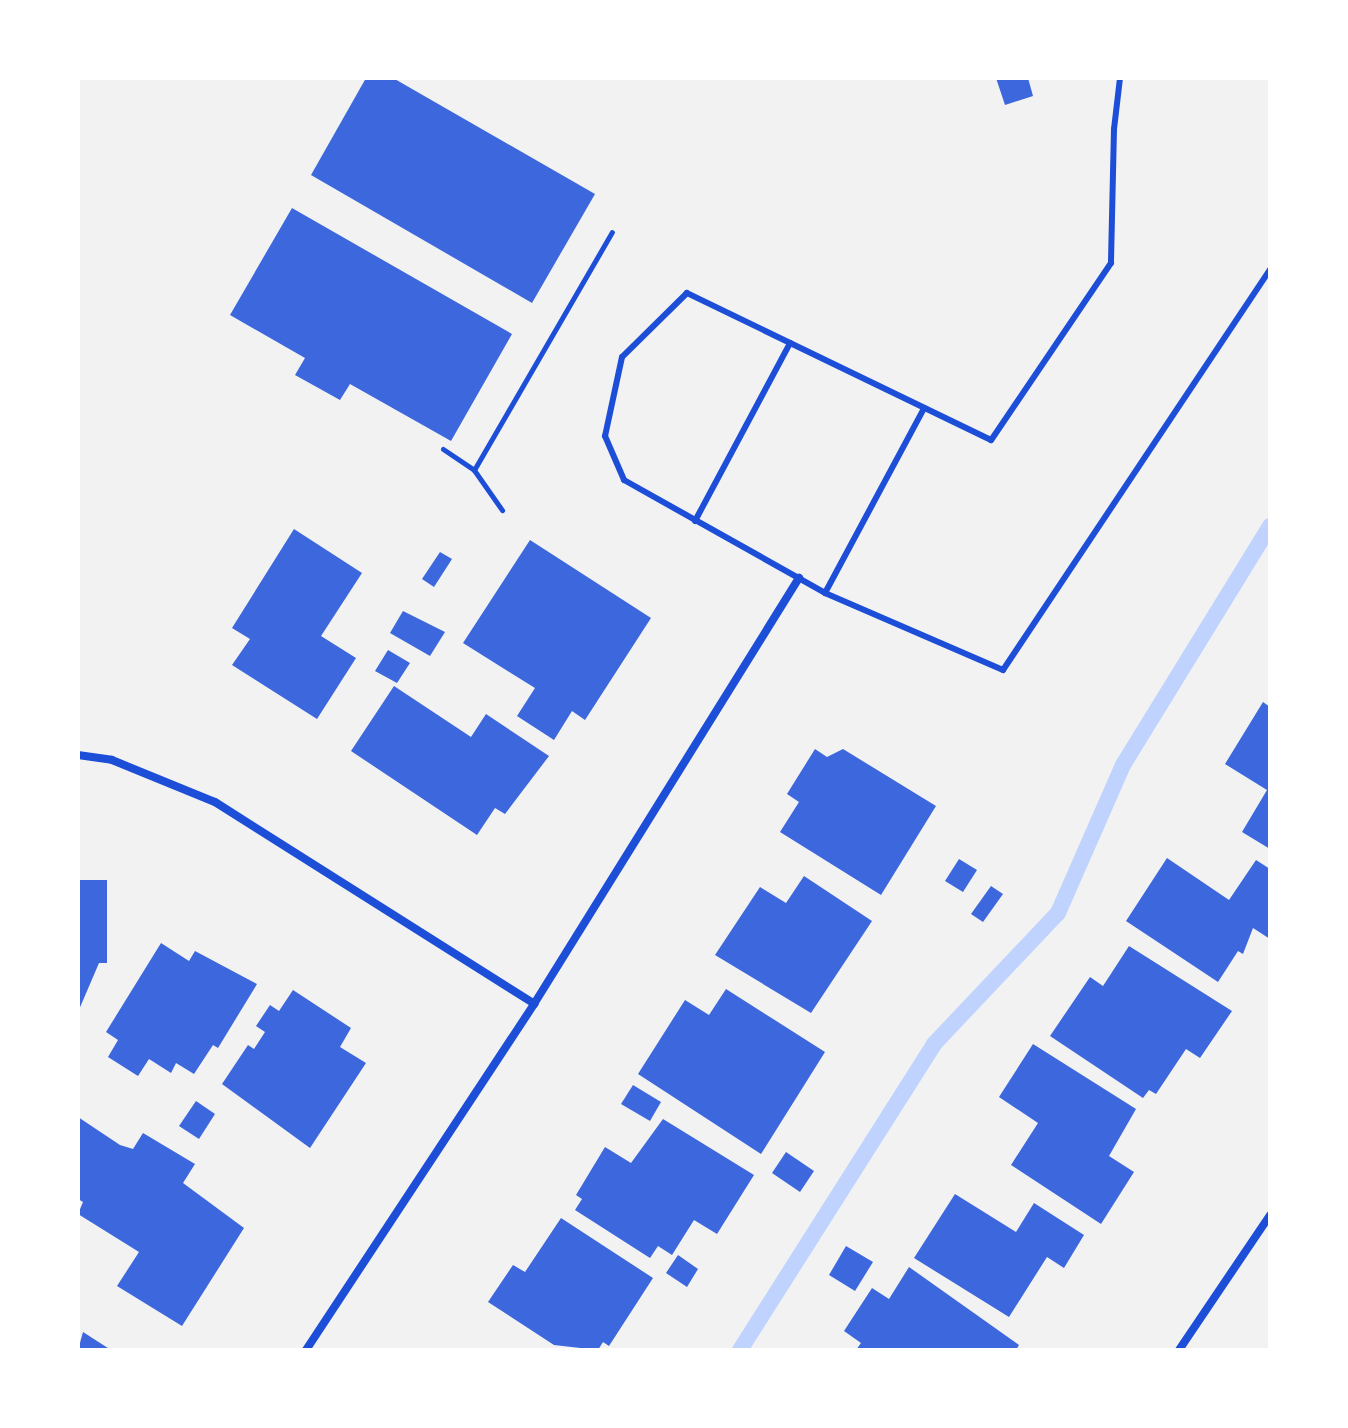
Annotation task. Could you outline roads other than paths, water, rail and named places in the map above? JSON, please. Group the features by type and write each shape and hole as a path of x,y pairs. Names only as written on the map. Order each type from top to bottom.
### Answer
{"street":[{"path":"306,1350 534,1004 799,578"},
{"path":"78,755 112,760 215,802 534,1004"},
{"path":"1179,1350 1270,1215"}],"lane":[{"path":"1120,78 1114,129 1111,263 991,440 687,293 622,357 605,436 624,480 825,593 1003,670 1270,269"},
{"path":"695,521 790,343"},
{"path":"825,593 924,408"}],"waterway":[{"path":"740,1350 934,1044 1058,913 1123,765 1270,526"}]}
